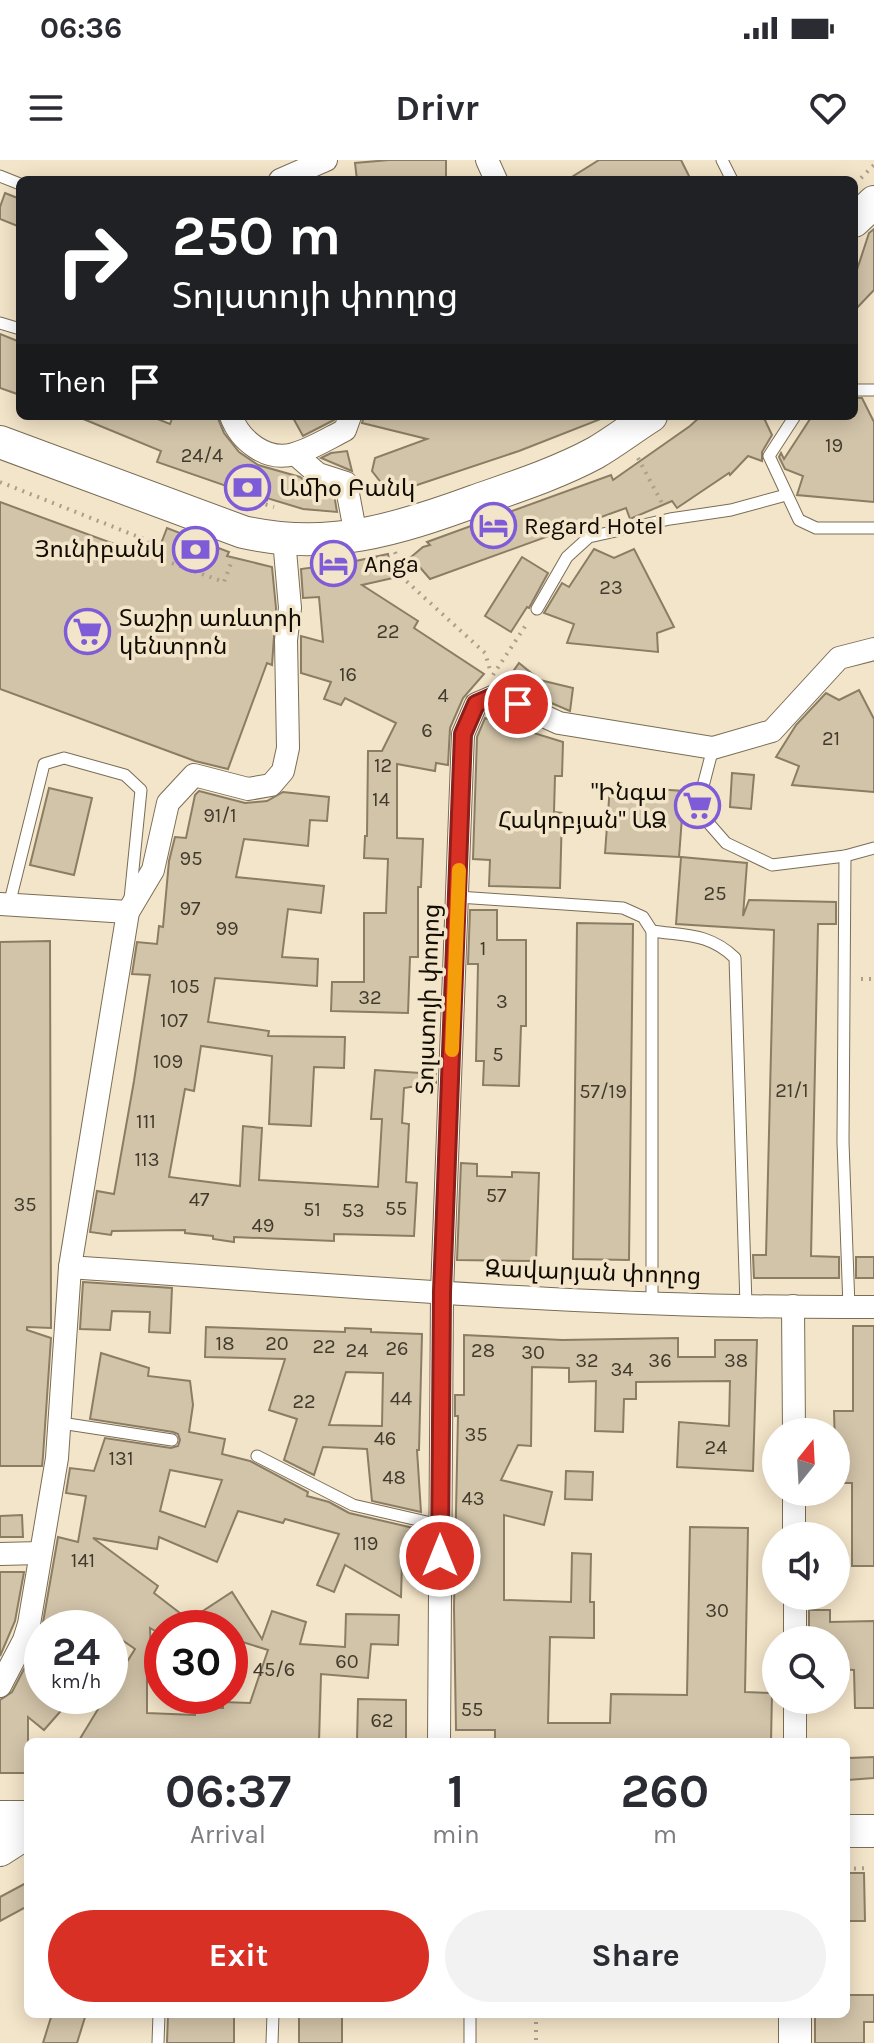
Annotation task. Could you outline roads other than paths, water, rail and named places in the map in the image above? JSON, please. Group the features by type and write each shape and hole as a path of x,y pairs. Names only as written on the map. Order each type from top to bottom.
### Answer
{"street":[{"path":"289,176 326,160"},
{"path":"233,420 236,429 257,449 280,456 295,454 345,430 349,420"},
{"path":"0,428 242,520 301,530 366,531 518,476 589,446 629,420"},
{"path":"0,442 243,532 284,525 311,541 366,531 514,487 593,453 645,420"},
{"path":"295,454 318,474 346,483 366,531"},
{"path":"0,1686 24,1640 57,1458 70,1267 128,912 153,870 168,803 194,775 248,789 271,785 283,771 288,748 286,640 290,608 284,525"},
{"path":"713,748 772,731 839,658 874,649"},
{"name":"Տոլստոյի փողոց","path":"439,1738 442,1292 463,734 476,704 494,686 559,723 713,748"},
{"path":"5,905 128,912"},
{"name":"Զավարյան փողոց","path":"70,1267 442,1292 652,1302 874,1307"},
{"path":"793,1306 794,1418"},
{"path":"0,1554 40,1553"},
{"path":"795,1714 795,1738"},
{"path":"0,1817 24,1817"},
{"path":"850,1831 874,1831"},
{"path":"0,1850 24,1835"},
{"path":"795,2018 795,2043"}],"lane":[{"path":"792,420 769,456 799,520 816,528 874,528"},
{"path":"537,609 567,557 589,537 670,519 731,510 786,495"},
{"path":"713,748 702,790 705,819 726,843 772,865 845,856 874,848"},
{"path":"5,905 44,764 64,758 125,775 141,790 128,912"},
{"path":"845,856 843,1142 849,1307"},
{"path":"458,897 623,908 643,917 652,931 652,1302"},
{"path":"652,931 703,938 721,944 735,958 746,1305"},
{"path":"61,1423 172,1440"},
{"path":"257,1456 353,1505 440,1525"},
{"path":"158,2043 159,2018"},
{"path":"272,2043 273,2018"},
{"path":"470,2018 470,2043"}],"place":[{"name":"Ամիօ Բանկ","path":"248,488"},
{"name":"Regard Hotel","path":"493,526"},
{"name":"Յունիբանկ","path":"196,549"},
{"name":"Anga","path":"333,564"},
{"name":"Տաշիր առևտրի կենտրոն","path":"88,632"},
{"name":"\"Ինգա Հակոբյան\" ԱՁ","path":"698,806"}]}
